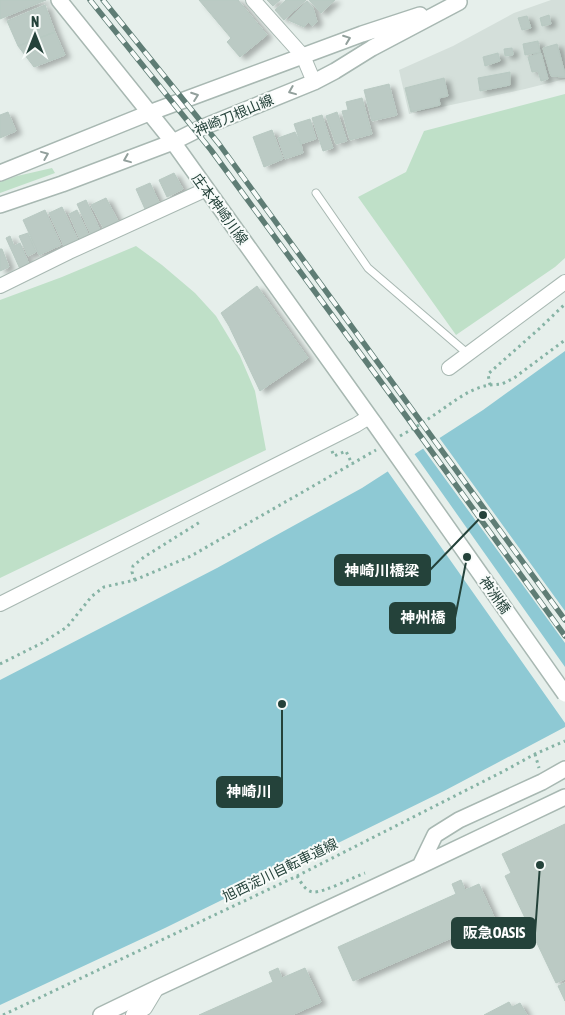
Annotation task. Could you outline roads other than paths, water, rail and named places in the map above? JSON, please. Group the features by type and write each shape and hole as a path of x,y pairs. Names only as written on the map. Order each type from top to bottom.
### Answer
{"street":[{"name":"庄本神崎川線","path":"59,0 173,142 372,420"},
{"path":"252,0 303,56 314,82"},
{"name":"神崎刀根山線","path":"0,173 149,113 362,34 463,1"},
{"name":"神崎刀根山線","path":"0,205 173,142 201,128 314,82 372,48 463,1"},
{"path":"0,286 69,252 207,189"},
{"path":"449,368 565,282"},
{"path":"0,604 356,425 372,420"},
{"name":"神洲橋","path":"372,420 565,694"},
{"path":"420,866 435,835 459,820 542,782 565,769"},
{"path":"101,1015 565,797"},
{"path":"133,1015 144,1008 157,988"}],"lane":[{"path":"316,193 368,268 468,354"}],"water":[{"path":"565,351 565,727 444,791 165,928 0,1005 0,680 217,568 362,488 483,410"}],"railway":[{"path":"90,0 211,150 565,636"},
{"path":"103,0 219,144 565,620"}],"place":[{"name":"神崎川橋梁","path":"483,515"},
{"name":"神州橋","path":"467,557"},
{"name":"神崎川","path":"282,704"},
{"name":"阪急OASIS","path":"540,865"}]}
